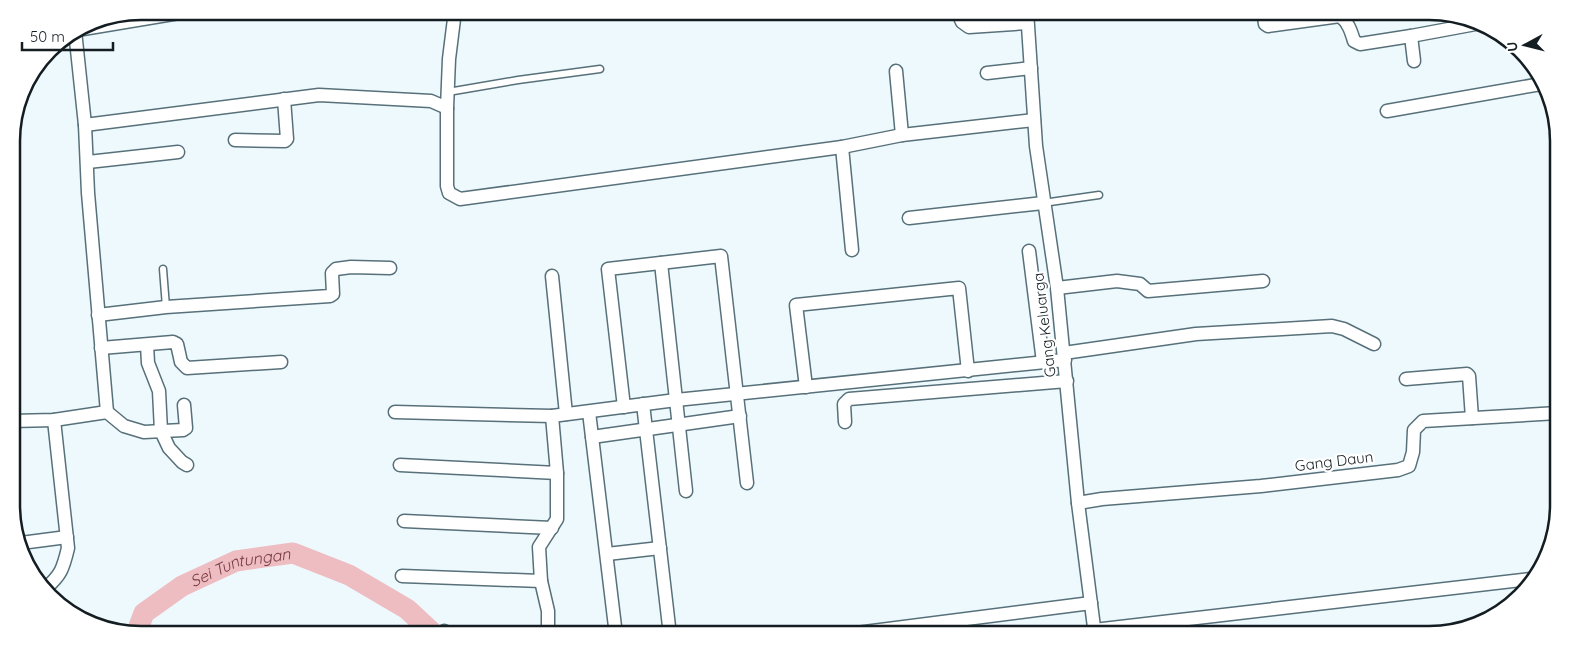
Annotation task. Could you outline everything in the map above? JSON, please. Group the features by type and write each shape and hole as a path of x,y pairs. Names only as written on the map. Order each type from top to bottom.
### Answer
{"street":[{"path":"100,27 139,20"},
{"path":"455,20 449,59 447,186 449,193 460,199 842,147 902,135 1034,120"},
{"path":"961,20 969,27 1010,20"},
{"name":"Gang Keluarga","path":"1027,20 1036,146 1056,288 1078,503 1094,626"},
{"path":"1264,20 1265,24 1268,26 1311,20"},
{"path":"1345,20 1354,41 1360,44 1467,26"},
{"path":"1411,36 1414,61"},
{"path":"77,38 88,162 88,193 106,412"},
{"path":"986,73 1030,68"},
{"path":"896,71 902,135"},
{"path":"1387,111 1536,85"},
{"path":"85,125 319,95 431,101 447,108"},
{"path":"235,140 285,141 288,134 284,99"},
{"path":"842,147 852,250"},
{"path":"88,162 178,152"},
{"path":"909,218 1043,203"},
{"path":"1029,250 1043,362"},
{"path":"624,407 608,269 721,256 747,483"},
{"path":"661,263 686,491"},
{"path":"98,315 166,307 330,296 333,294 332,273 336,269 351,267 390,268"},
{"path":"552,276 566,414"},
{"path":"1056,288 1117,281 1140,284 1148,291 1263,280"},
{"path":"806,387 796,305 959,288 968,370"},
{"path":"395,412 552,416 676,400 1043,362 1196,334 1332,326 1344,329 1374,344"},
{"path":"101,348 173,342 177,344 181,362 187,368 281,362"},
{"path":"147,345 148,363 159,391 161,431 168,448 187,465"},
{"path":"1406,379 1467,374 1470,376 1472,418"},
{"path":"846,422 844,404 849,399 1066,381"},
{"path":"643,404 669,626"},
{"path":"20,421 54,420 106,412 124,426 144,432 183,430 186,428 184,406"},
{"path":"589,412 615,626"},
{"name":"Gang Daun","path":"1078,503 1102,499 1261,486 1398,470 1409,466 1413,452 1414,430 1423,421 1550,413"},
{"path":"548,626 548,611 542,582 539,547 557,519 557,472 552,416"},
{"path":"592,437 740,416"},
{"path":"50,585 58,577 68,548 54,420"},
{"path":"400,465 557,472"},
{"path":"404,521 552,528"},
{"path":"26,542 67,537"},
{"path":"607,554 660,548"},
{"path":"402,576 542,582"},
{"path":"1144,626 1524,580"},
{"path":"911,626 1091,603"}],"lane":[{"path":"448,92 600,69"},
{"path":"1043,203 1098,195"},
{"path":"163,269 166,307"}],"waterway":[{"name":"Sei Tuntungan","path":"139,626 144,613 182,586 236,561 293,553 349,575 407,609 425,626"}]}
